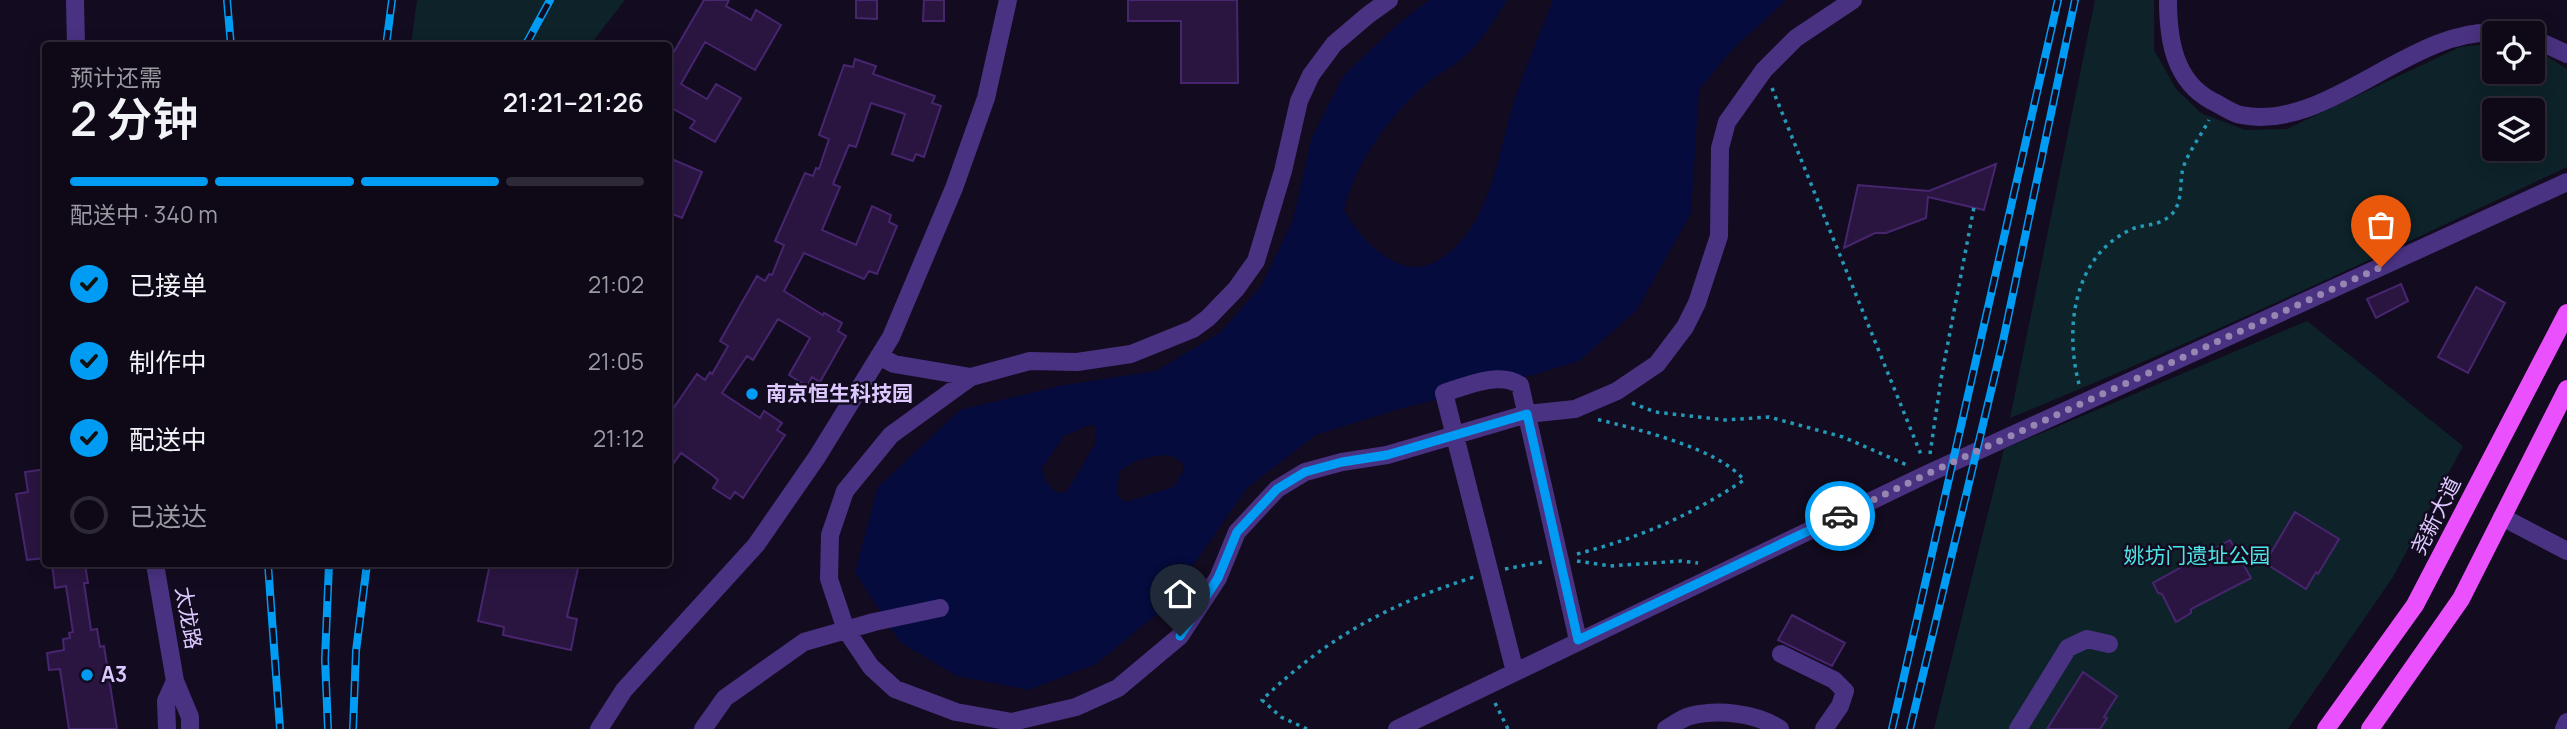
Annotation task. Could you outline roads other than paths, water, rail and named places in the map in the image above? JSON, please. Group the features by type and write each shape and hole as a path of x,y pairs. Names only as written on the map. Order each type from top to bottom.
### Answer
{"main road":[{"name":"尧新大道","path":"2326,729 2415,605 2567,313"},
{"path":"2370,729 2461,599 2567,389"}],"street":[{"path":"75,0 76,42"},
{"path":"599,729 624,690 756,545 817,457 891,337 954,188 985,98 1008,0"},
{"path":"1390,0 1334,44 1311,75 1299,100 1283,171 1256,261 1236,289 1208,318 1193,329 1131,354 1077,362 1030,361 971,377 891,435 845,491 830,535 829,579 846,630 871,667 895,689 956,712 1013,722 1076,708 1118,688 1180,636 1218,578 1237,532 1277,489 1305,472 1342,462 1387,455 1527,414 1575,409 1617,391 1657,364 1685,327 1697,303 1719,236 1720,148 1727,122 1765,70 1796,38 1853,0"},
{"path":"2168,0 2168,34 2180,72 2206,97 2239,115 2271,118 2312,106 2434,45 2482,33"},
{"path":"2545,44 2567,54"},
{"path":"1397,729 1927,474 2567,182"},
{"path":"879,356 894,364 971,377"},
{"path":"1514,672 1444,393 1494,380 1514,380 1520,385 1578,640"},
{"path":"2502,517 2567,551"},
{"name":"太龙路","path":"156,567 176,681 190,717 190,729"},
{"path":"704,729 725,698 804,642 940,608"},
{"path":"2018,729 2068,648 2087,639 2109,644"},
{"path":"1781,654 1834,680 1845,691 1840,706 1824,729"},
{"name":"太龙路","path":"167,729 166,701 176,681"},
{"path":"1666,729 1690,716 1737,713 1770,722 1780,729"},
{"path":"2564,729 2567,722"}],"railway":[{"path":"227,0 231,42"},
{"path":"387,42 392,0"},
{"path":"527,42 550,0"},
{"path":"1892,729 2058,0"},
{"path":"1910,729 2003,341 2075,0"},
{"path":"268,567 280,729"},
{"path":"328,729 325,659 329,567"},
{"path":"353,729 356,651 367,567"}],"place":[{"name":"南京恒生科技园","path":"752,394"},
{"name":"A3","path":"87,675"}],"park label":[{"name":"姚坊门遗址公园","path":"2197,556"}]}
